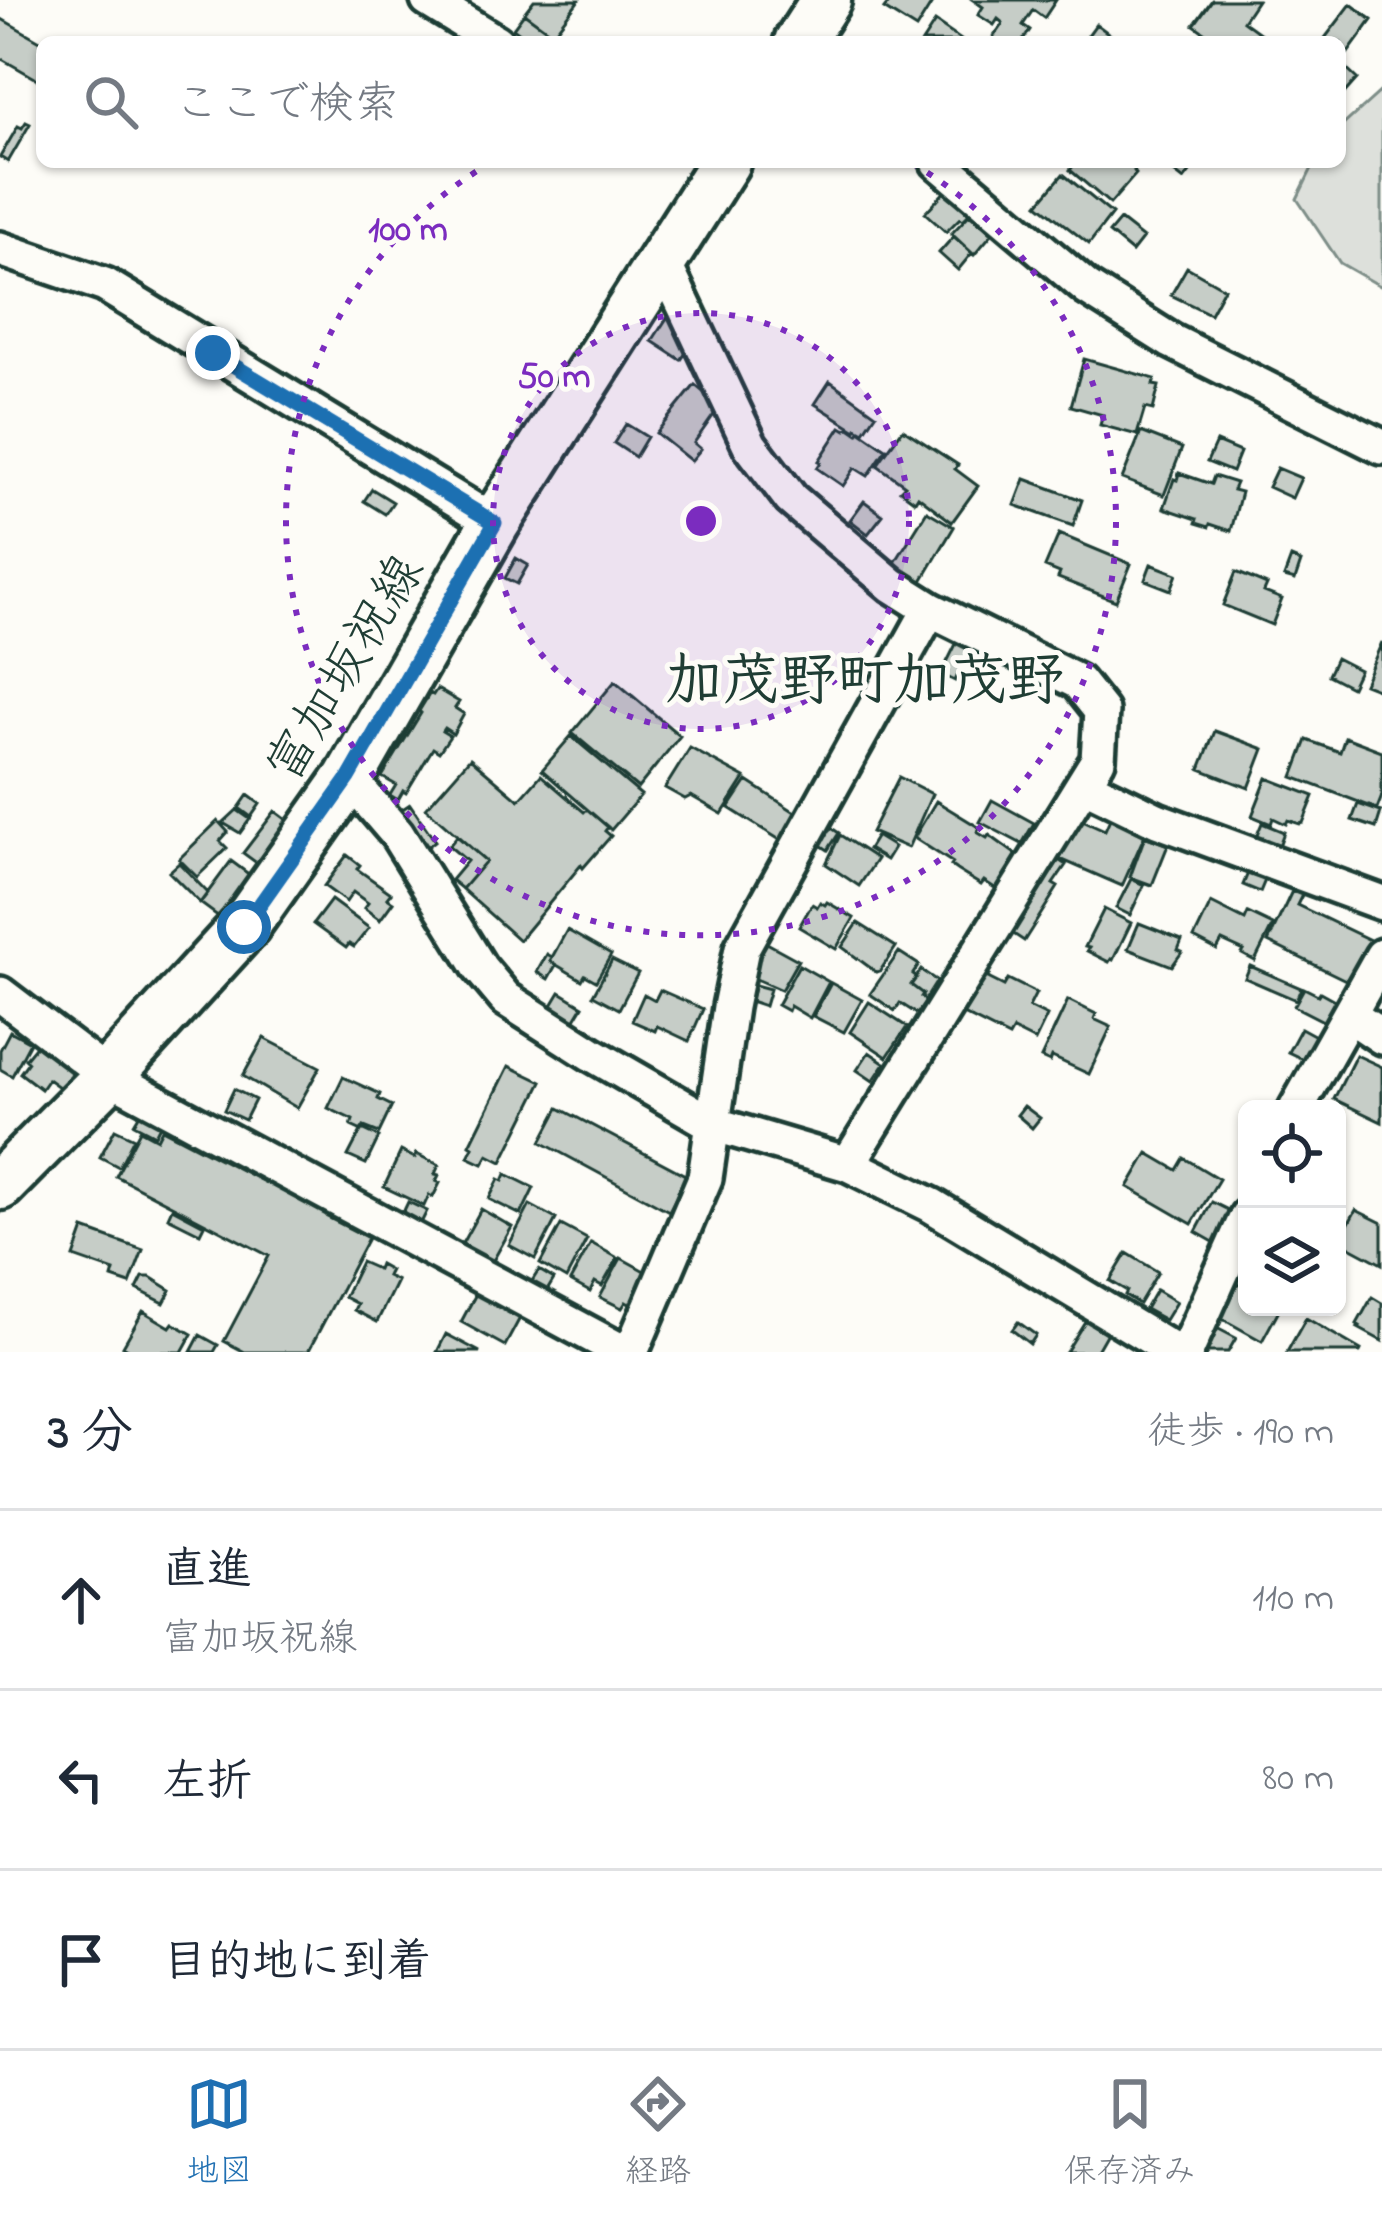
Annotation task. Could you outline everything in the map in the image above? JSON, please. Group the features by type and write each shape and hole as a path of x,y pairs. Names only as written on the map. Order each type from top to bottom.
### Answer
{"main road":[{"path":"803,36 826,0"},
{"name":"富加坂祝線","path":"0,1185 244,927 349,778 495,523 662,259 710,168"}],"street":[{"path":"428,0 486,36"},
{"path":"945,168 1104,298 1172,341 1382,447"},
{"path":"0,249 105,286 495,523"},
{"path":"662,259 750,445 791,499 892,585 930,609 1078,682 1101,711 1098,760 848,1165"},
{"path":"0,994 108,1076 627,1352 705,1178 742,948 930,609"},
{"path":"349,778 397,834 480,968 506,999 713,1124 848,1165 931,1205 1175,1352"},
{"path":"1083,784 1157,820 1382,903"},
{"path":"1301,1100 1382,956"},
{"path":"1351,1016 1382,1037"},
{"path":"1186,1352 1238,1236"}],"shaded area":[{"path":"1382,90 1382,287 1340,263 1297,199 1312,168 1346,168 1346,123"}],"building":[{"path":"534,0 579,0 553,34 524,13"},
{"path":"882,0 934,0 916,29 884,9 888,4"},
{"path":"973,0 1056,0 1044,18 1033,10 1023,25 1030,30 1026,36 994,36 1003,23 998,19 994,25 978,15 983,7"},
{"path":"1212,0 1257,0 1243,21 1264,36 1210,36 1194,25"},
{"path":"1351,4 1372,20 1346,56 1346,36 1327,36"},
{"path":"524,13 553,34 524,36 513,28"},
{"path":"0,18 36,39 36,79 0,58"},
{"path":"935,22 955,36 926,36"},
{"path":"1096,24 1112,36 1087,36"},
{"path":"1346,69 1357,79 1346,91"},
{"path":"30,124 8,162 0,157 18,126"},
{"path":"1072,168 1137,168 1110,204"},
{"path":"1169,168 1193,168 1184,180"},
{"path":"1063,174 1112,214 1089,244 1038,204"},
{"path":"947,189 972,211 946,232 925,213"},
{"path":"970,214 992,234 974,255 951,234"},
{"path":"1120,220 1143,238 1132,252 1109,233"},
{"path":"954,236 972,253 958,270 939,253"},
{"path":"1187,267 1224,288 1210,314 1171,295"},
{"path":"680,298 696,338 681,360 652,341"},
{"path":"1084,359 1155,379 1153,385 1159,386 1153,410 1145,408 1137,435 1100,425 1103,415 1071,406"},
{"path":"830,381 876,414 864,432 815,404"},
{"path":"695,385 720,406 694,443 701,449 691,461 656,433"},
{"path":"626,424 647,437 635,457 614,443"},
{"path":"841,427 860,431 886,449 868,476 855,468 843,486 817,468"},
{"path":"903,429 958,465 955,469 978,486 952,522 918,496 915,501 900,490 905,485 877,465"},
{"path":"1141,432 1182,448 1164,495 1122,479"},
{"path":"1216,442 1240,452 1232,472 1207,462"},
{"path":"1277,468 1301,478 1292,498 1268,487"},
{"path":"1179,473 1211,484 1214,476 1236,483 1233,490 1241,492 1231,531 1196,523 1197,519 1164,508"},
{"path":"1025,479 1082,500 1073,526 1015,505"},
{"path":"372,489 393,502 385,514 364,501"},
{"path":"864,501 883,515 868,534 850,520"},
{"path":"927,511 954,527 919,586 891,569"},
{"path":"1059,534 1131,564 1116,601 1058,578 1060,573 1045,567"},
{"path":"516,558 528,565 517,584 505,578"},
{"path":"1291,558 1301,562 1295,580 1284,577"},
{"path":"1151,564 1177,574 1171,590 1145,580"},
{"path":"1236,572 1267,585 1264,592 1282,599 1272,625 1223,605"},
{"path":"958,640 972,647 955,681 941,674"},
{"path":"1382,642 1382,691 1364,684"},
{"path":"1336,658 1359,670 1351,687 1328,675"},
{"path":"615,681 680,736 638,788 572,733"},
{"path":"437,689 459,702 455,708 464,714 453,734 444,728 450,736 439,752 433,748 398,800 390,795 396,785 382,777 430,693"},
{"path":"1215,731 1264,749 1249,788 1200,769"},
{"path":"571,736 641,795 611,830 542,770"},
{"path":"1345,737 1382,751 1382,796 1377,809 1293,777 1307,740 1340,752"},
{"path":"690,748 745,778 722,814 665,788"},
{"path":"470,758 519,800 541,775 608,827 605,831 611,836 519,940 462,889 486,861 426,808"},
{"path":"899,777 932,794 908,848 871,832"},
{"path":"1267,778 1314,796 1303,823 1288,820 1286,824 1273,818 1271,824 1252,816"},
{"path":"747,781 798,814 780,840 729,808"},
{"path":"248,795 260,804 251,817 239,808"},
{"path":"992,800 1034,823 1022,844 980,822"},
{"path":"936,801 1018,856 998,890 958,871 914,838"},
{"path":"410,804 435,841 426,848 401,810"},
{"path":"1358,804 1381,812 1376,828 1352,820"},
{"path":"237,810 250,819 240,833 223,823"},
{"path":"275,811 294,825 262,867 243,853"},
{"path":"1112,814 1147,830 1122,886 1060,859 1078,818 1105,830"},
{"path":"218,821 228,832 220,841 227,848 197,877 179,859"},
{"path":"1262,823 1284,832 1276,854 1253,845"},
{"path":"827,825 839,833 828,850 816,842"},
{"path":"840,835 877,859 859,886 826,864"},
{"path":"457,836 486,861 462,889 451,880 467,861 449,846"},
{"path":"876,836 894,847 886,860 868,849"},
{"path":"1145,836 1168,845 1152,885 1130,877"},
{"path":"1049,854 1066,865 1053,884 1058,887 1024,941 1003,927"},
{"path":"347,855 360,865 357,869 391,893 387,898 393,902 380,920 353,892 346,902 324,886"},
{"path":"231,861 254,878 223,920 200,903"},
{"path":"179,863 208,893 200,903 169,872"},
{"path":"1248,873 1265,880 1260,892 1243,885"},
{"path":"1131,879 1144,885 1130,915 1116,908"},
{"path":"1292,891 1302,895 1297,905 1374,942 1354,984 1268,942"},
{"path":"331,900 369,928 354,947 346,948 313,924"},
{"path":"820,902 854,918 836,949 799,927 812,904 817,907"},
{"path":"1211,903 1245,920 1248,913 1273,925 1255,961 1222,941 1217,950 1194,938"},
{"path":"1104,909 1131,923 1109,962 1085,947"},
{"path":"858,923 896,947 880,971 842,947"},
{"path":"1139,923 1182,940 1178,950 1182,952 1172,966 1128,949"},
{"path":"567,930 611,955 596,981 585,975 582,980 550,961"},
{"path":"765,942 798,960 781,990 751,977"},
{"path":"899,952 919,965 911,985 926,1001 917,1014 900,1003 895,1011 870,994"},
{"path":"547,954 556,965 548,979 537,972"},
{"path":"612,960 638,973 619,1009 593,995"},
{"path":"799,965 829,982 810,1018 790,1006 788,1011 777,1005"},
{"path":"1250,966 1301,988 1296,1000 1245,978"},
{"path":"976,968 1004,986 1008,979 1036,993 1029,1007 1047,1016 1035,1041 1013,1030 1009,1037 955,1010"},
{"path":"921,970 937,981 925,1000 911,985"},
{"path":"831,983 862,1000 844,1032 813,1016"},
{"path":"755,985 770,989 765,1006 750,1001"},
{"path":"1304,988 1340,1003 1329,1024 1294,1006"},
{"path":"660,990 703,1009 689,1041 632,1021 644,994 655,1000"},
{"path":"560,992 583,1006 571,1026 548,1012"},
{"path":"1068,1000 1111,1027 1089,1074 1052,1057 1050,1062 1041,1058"},
{"path":"869,1002 907,1027 887,1057 850,1032"},
{"path":"1301,1028 1323,1040 1311,1063 1288,1052"},
{"path":"10,1031 30,1042 12,1076 0,1069 0,1050"},
{"path":"264,1038 320,1067 297,1108 243,1076"},
{"path":"39,1042 77,1071 63,1090 48,1079 41,1089 20,1073"},
{"path":"869,1052 885,1063 873,1081 857,1070"},
{"path":"1356,1055 1382,1067 1382,1122 1346,1105 1346,1100 1334,1099"},
{"path":"509,1066 542,1082 502,1162 488,1155 483,1164 468,1157 470,1145"},
{"path":"343,1077 380,1094 378,1099 392,1106 379,1133 351,1126 353,1120 328,1108"},
{"path":"234,1089 255,1100 245,1120 224,1110"},
{"path":"1024,1106 1040,1118 1032,1128 1017,1115"},
{"path":"559,1108 687,1176 669,1211 541,1142"},
{"path":"141,1112 161,1123 155,1135 134,1124"},
{"path":"115,1129 134,1138 119,1167 100,1157"},
{"path":"162,1129 264,1182 267,1175 332,1209 327,1217 368,1238 308,1352 245,1352 224,1341 269,1256 116,1176 140,1130 157,1139"},
{"path":"362,1129 379,1137 366,1164 348,1156"},
{"path":"401,1151 439,1165 435,1174 440,1183 424,1206 384,1187"},
{"path":"1148,1153 1177,1170 1184,1158 1219,1179 1192,1224 1128,1187"},
{"path":"506,1174 534,1188 521,1215 489,1199"},
{"path":"408,1202 427,1211 418,1229 399,1221"},
{"path":"1212,1202 1234,1213 1217,1244 1196,1232"},
{"path":"530,1205 556,1219 535,1259 509,1245"},
{"path":"172,1208 204,1225 200,1233 168,1217"},
{"path":"481,1209 512,1227 490,1266 459,1249"},
{"path":"1356,1210 1382,1223 1382,1264 1346,1245 1346,1228"},
{"path":"561,1225 587,1239 566,1279 540,1264"},
{"path":"84,1229 143,1250 130,1284 112,1278 114,1271 74,1257"},
{"path":"591,1243 618,1258 602,1286 595,1282 590,1292 570,1281"},
{"path":"1127,1253 1158,1272 1139,1304 1110,1281"},
{"path":"621,1258 650,1274 633,1306 626,1302 622,1308 600,1297"},
{"path":"361,1262 377,1269 379,1264 397,1281 377,1322 354,1310 357,1304 344,1297"},
{"path":"539,1270 554,1279 545,1294 529,1286"},
{"path":"143,1277 171,1290 164,1303 137,1289"},
{"path":"1229,1279 1238,1284 1238,1316 1276,1316 1262,1341 1210,1312"},
{"path":"1156,1290 1176,1302 1165,1320 1145,1309"},
{"path":"477,1292 521,1316 505,1346 461,1322"},
{"path":"1372,1297 1382,1303 1382,1341 1357,1324"},
{"path":"143,1311 192,1334 182,1352 133,1352 123,1346"},
{"path":"1087,1318 1108,1331 1096,1352 1066,1352"},
{"path":"1306,1318 1361,1350 1360,1352 1287,1352"},
{"path":"1018,1322 1036,1335 1030,1344 1012,1330"},
{"path":"1209,1324 1236,1338 1228,1352 1203,1352"},
{"path":"446,1334 480,1352 437,1352"},
{"path":"200,1335 218,1345 214,1352 191,1352"}],"district":[{"name":"加茂野町加茂野","path":"865,678"}],"route":[{"path":"213,353 495,523 349,778 244,927"}]}
